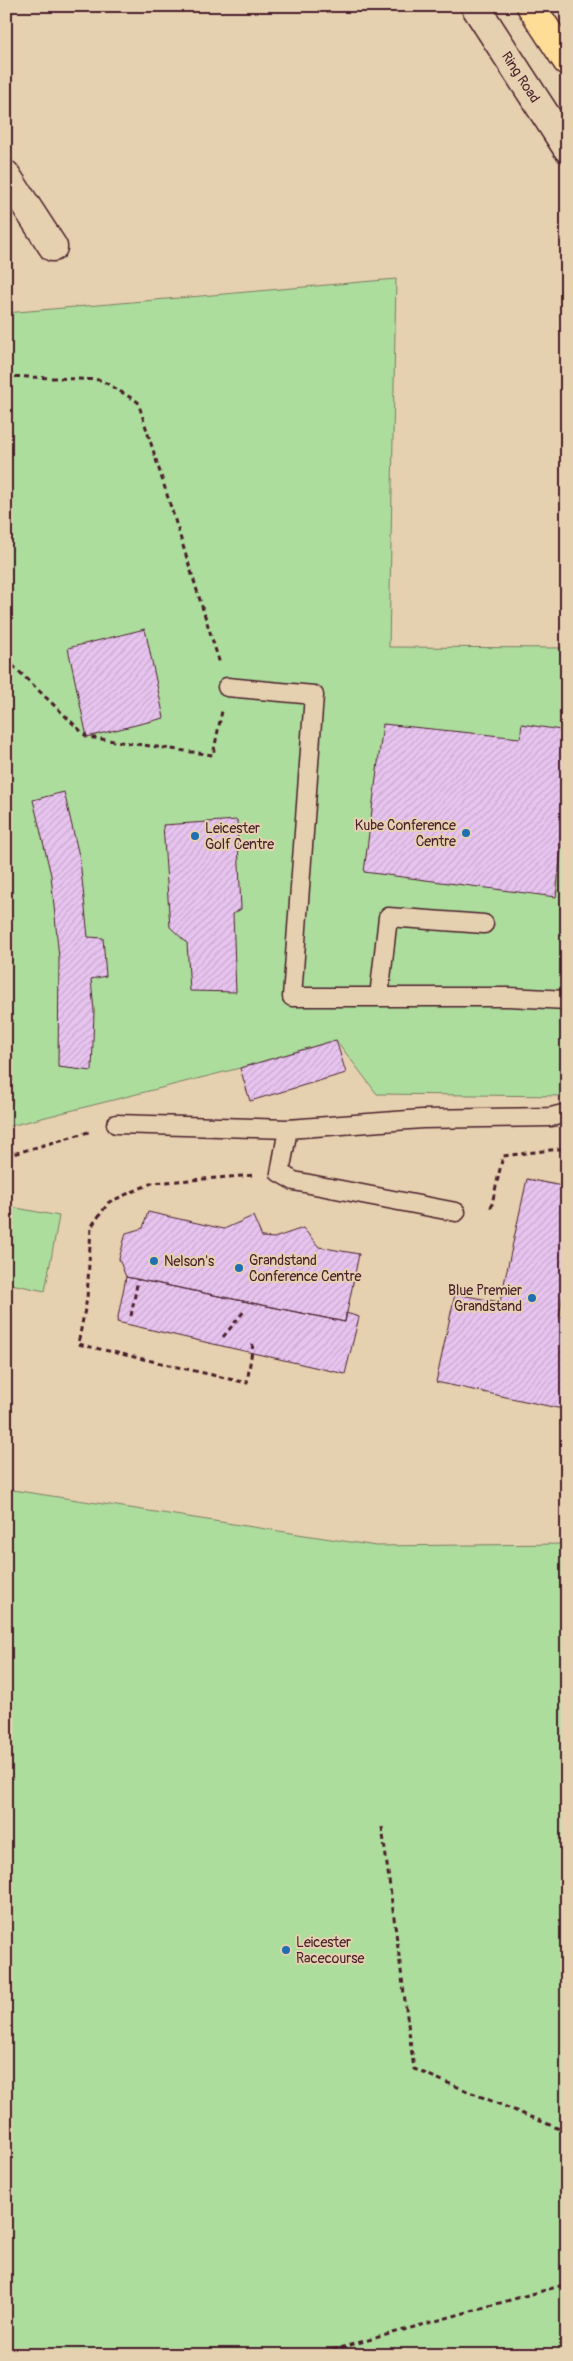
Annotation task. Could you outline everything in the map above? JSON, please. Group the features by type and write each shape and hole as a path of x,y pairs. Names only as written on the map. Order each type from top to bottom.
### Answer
{"highway":[{"path":"530,6 567,61"}],"street":[{"name":"Ring Road","path":"475,6 567,148"},
{"path":"6,175 53,247"}],"lane":[{"path":"227,687 314,695 292,997 567,1000"},
{"path":"378,997 388,917 484,924"},
{"path":"116,1124 288,1129 422,1119 551,1117 567,1113"},
{"path":"288,1129 280,1173 294,1181 456,1212"}],"path":[{"path":"6,376 101,380 138,402 227,687 212,755 88,737 6,659"},
{"path":"6,1156 116,1124"},
{"path":"491,1208 503,1156 567,1148"},
{"path":"253,1344 247,1383 78,1344 87,1300 91,1228 109,1202 152,1183 280,1173"},
{"path":"131,1316 138,1279"},
{"path":"223,1337 245,1310"},
{"path":"382,1827 414,2069 567,2132"},
{"path":"315,2355 567,2284"}],"green space":[{"path":"396,279 389,647 567,648 567,1096 377,1094 336,1040 240,1068 6,1127 6,313"},
{"path":"6,1206 59,1216 45,1291 6,1283"},
{"name":"Leicester Racecourse","path":"6,1489 376,1546 567,1544 567,2355 6,2355"}],"building":[{"path":"145,629 164,718 87,737 68,648"},
{"name":"Kube Conference Centre","path":"383,724 520,738 522,724 567,731 567,794 556,897 364,872"},
{"path":"64,792 80,860 88,937 103,938 106,976 91,979 94,1011 92,1071 58,1067 59,958 51,875 33,800"},
{"path":"237,820 241,909 233,914 236,992 190,991 187,943 170,927 163,825"},
{"path":"336,1040 346,1073 250,1101 240,1068"},
{"name":"Blue Premier Grandstand","path":"527,1179 567,1187 567,1273 559,1316 567,1319 567,1410 436,1382 455,1294 500,1302"},
{"name":"Grandstand Conference Centre","path":"148,1212 224,1229 253,1216 262,1237 274,1238 303,1228 319,1247 359,1254 345,1322 126,1277 119,1259 126,1233 143,1228"},
{"path":"126,1277 345,1322 346,1313 359,1317 345,1374 117,1322"}],"place":[{"name":"Kube Conference Centre","path":"466,833"},
{"name":"Leicester Golf Centre","path":"195,836"},
{"name":"Nelson's","path":"154,1261"},
{"name":"Grandstand Conference Centre","path":"239,1268"},
{"name":"Blue Premier Grandstand","path":"532,1298"},
{"name":"Leicester Racecourse","path":"286,1950"}]}
